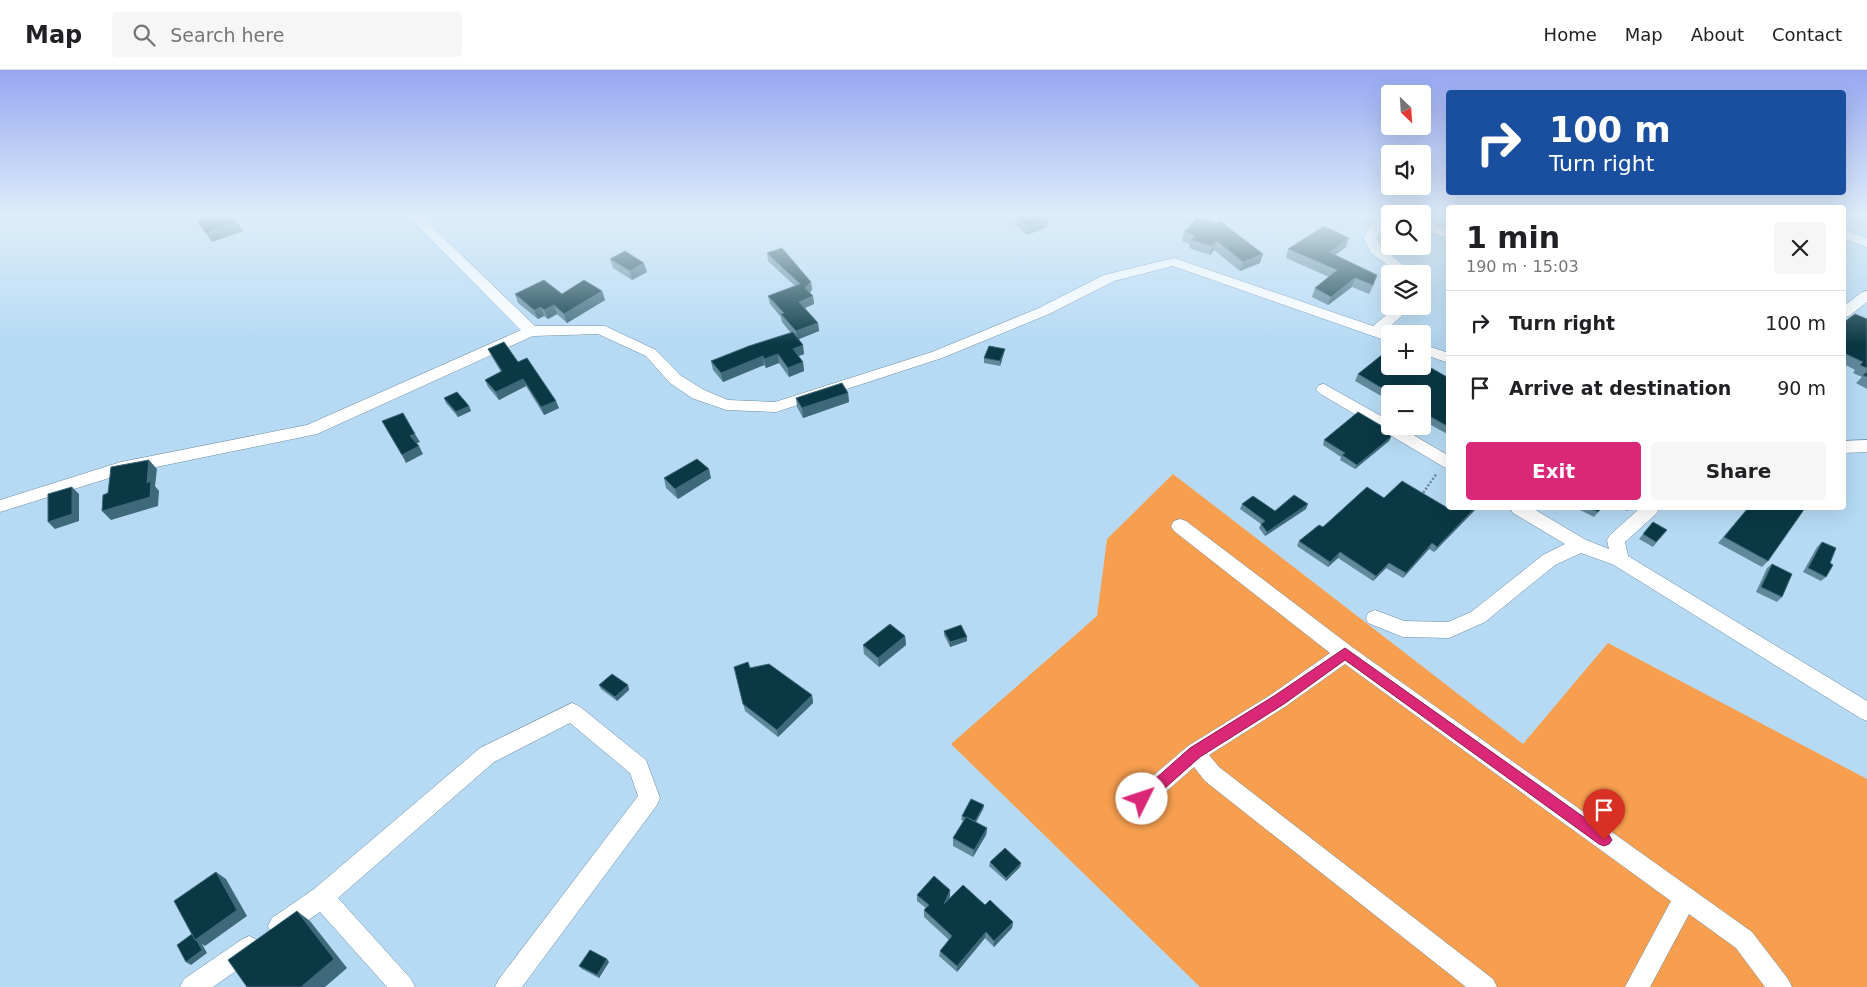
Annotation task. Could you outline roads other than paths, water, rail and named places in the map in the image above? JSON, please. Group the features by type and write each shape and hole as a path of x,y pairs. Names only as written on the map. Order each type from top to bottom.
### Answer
{"street":[{"path":"458,259 531,331"},
{"path":"0,506 121,468 311,430 531,331 600,329 651,354 675,379 698,394 726,405 776,407 936,355 1044,311 1109,278 1174,262 1381,334"},
{"path":"1846,311 1867,295"},
{"path":"1375,332 1395,315"},
{"path":"1431,352 1446,357"},
{"path":"1324,389 1446,462"},
{"path":"1846,447 1867,446"},
{"path":"1522,510 1580,545 1620,560 1867,712"},
{"path":"1620,560 1616,540 1649,510"},
{"path":"1180,526 1345,654 1744,940 1780,987"},
{"path":"1375,618 1404,629 1448,630 1478,617 1549,560 1580,545"},
{"path":"1142,799 1195,753 1279,700 1345,654"},
{"path":"192,987 322,897 487,755 572,712 639,766 649,798 507,987"},
{"path":"1195,753 1212,774 1485,987"},
{"path":"322,897 403,987"},
{"path":"1637,987 1686,898"}]}
